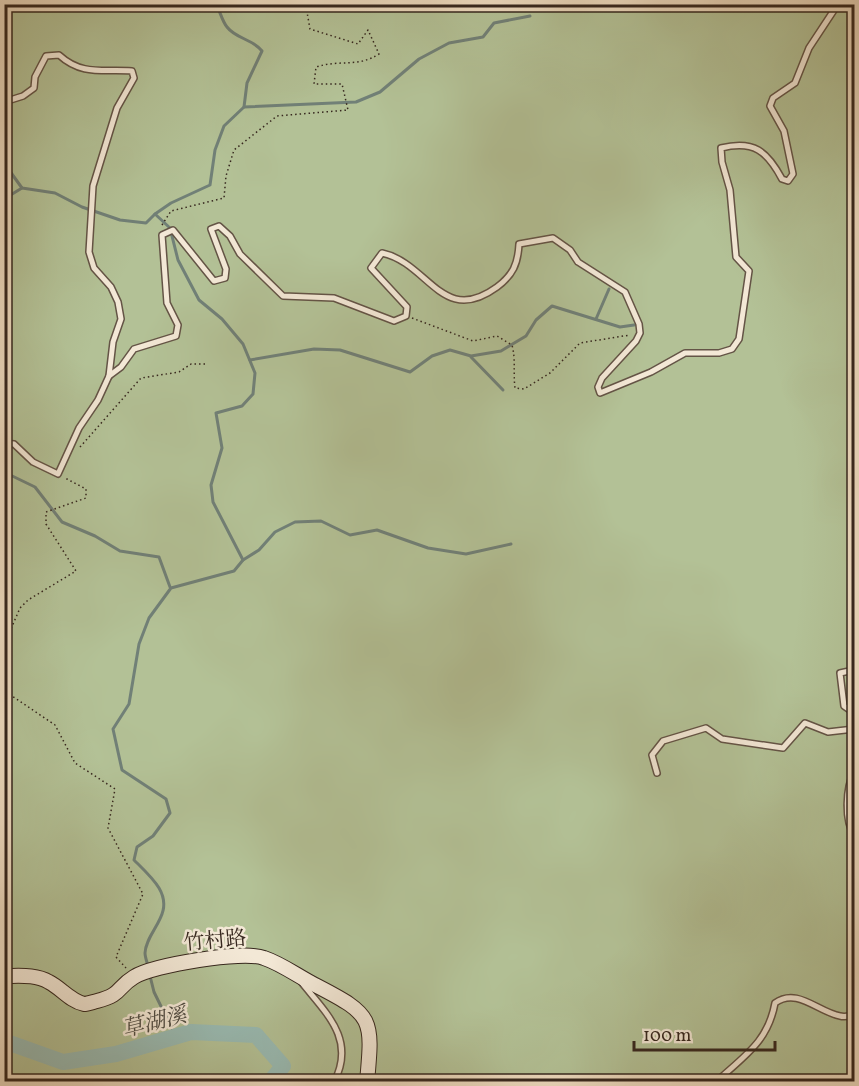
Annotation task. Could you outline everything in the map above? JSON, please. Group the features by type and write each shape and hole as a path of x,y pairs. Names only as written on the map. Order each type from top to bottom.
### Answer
{"street":[{"name":"竹村路","path":"4,976 36,976 49,981 65,995 84,1004 114,997 134,977 168,966 223,957 264,957 338,995 358,1009 369,1028 371,1046 368,1082"}],"lane":[{"path":"109,376 121,367 134,348 176,336 178,325 167,303 162,235 173,230 214,280 225,278 226,269 211,229 219,226 230,236 240,254 283,296 334,298 394,321 405,316 407,307 371,268 382,253 396,256 447,298 460,301 479,298 510,276 518,262 519,244 553,238 570,250 578,262 625,292 639,324 640,333 602,378 598,387 600,393 651,372 685,352 719,352 732,349 739,339 749,271 736,257 730,190 722,162 721,148 735,144 756,147 772,161 782,179 788,181 793,174 787,142 784,131 770,106 773,98 795,83 809,48 838,4"},
{"path":"4,102 23,96 34,88 35,76 46,56 59,55 75,68 110,72 132,71 134,78 117,108 93,186 89,252 94,268 111,287 118,302 121,319 113,342 109,376 98,400 79,428 58,474 33,462 14,444 4,443"},
{"path":"855,670 840,673 844,706 855,713"},
{"path":"657,772 652,755 663,741 706,728 722,739 783,748 805,723 828,732 854,728"},
{"path":"855,772 849,782 848,808 855,835"},
{"path":"294,972 341,1036 343,1054 334,1082"},
{"path":"716,1082 762,1040 771,1022 775,1003 783,997 796,998 839,1016 855,1016"}],"path":[{"path":"162,235 161,226 171,211 224,198 226,176 234,150 277,116 348,110 342,84 314,84 316,67 332,62 366,63 379,54 368,30 358,44 310,29 307,12 299,4"},
{"path":"405,316 473,341 497,336 512,345 516,359 513,372 515,388 524,389 550,373 580,344 640,333"},
{"path":"80,446 141,378 179,372 191,364 206,364"},
{"path":"4,645 20,609 28,600 76,571 46,524 46,512 86,498 86,489 58,474"},
{"path":"4,687 12,696 55,725 75,763 115,789 108,828 143,894 116,957 134,977"}],"green space":[{"path":"5,5 854,5 854,1081 5,1081"}],"waterway":[{"path":"148,966 145,955 147,945 162,915 163,898 154,881 134,860 137,847 153,836 170,813 166,799 122,770 113,729 129,704 139,644 149,618 171,588 234,571 243,560 213,502 211,485 222,448 216,413 242,406 253,394 255,373 243,344 222,319 199,300 178,260 170,228 155,214 171,203 210,185 215,150 224,126 244,107 247,83 262,51 227,27 216,4"},
{"path":"244,107 356,102 380,92 419,59 449,43 483,37 494,23 530,16"},
{"path":"4,163 22,188 55,193 82,207 120,220 146,223 155,214"},
{"path":"4,199 22,188"},
{"path":"596,319 609,289"},
{"path":"250,360 314,349 340,350 410,372 432,356 450,350 471,356 501,351 526,336 536,320 552,306 620,327 634,325"},
{"path":"471,357 503,390"},
{"path":"4,472 35,487 62,522 95,536 120,551 159,557 170,587"},
{"path":"243,560 259,550 275,532 295,522 321,521 350,535 377,530 428,548 466,554 511,544"},
{"path":"150,976 154,992 176,1037"},
{"name":"草湖溪","path":"4,1041 63,1062 116,1054 191,1032 256,1035 283,1066 270,1082"}]}
